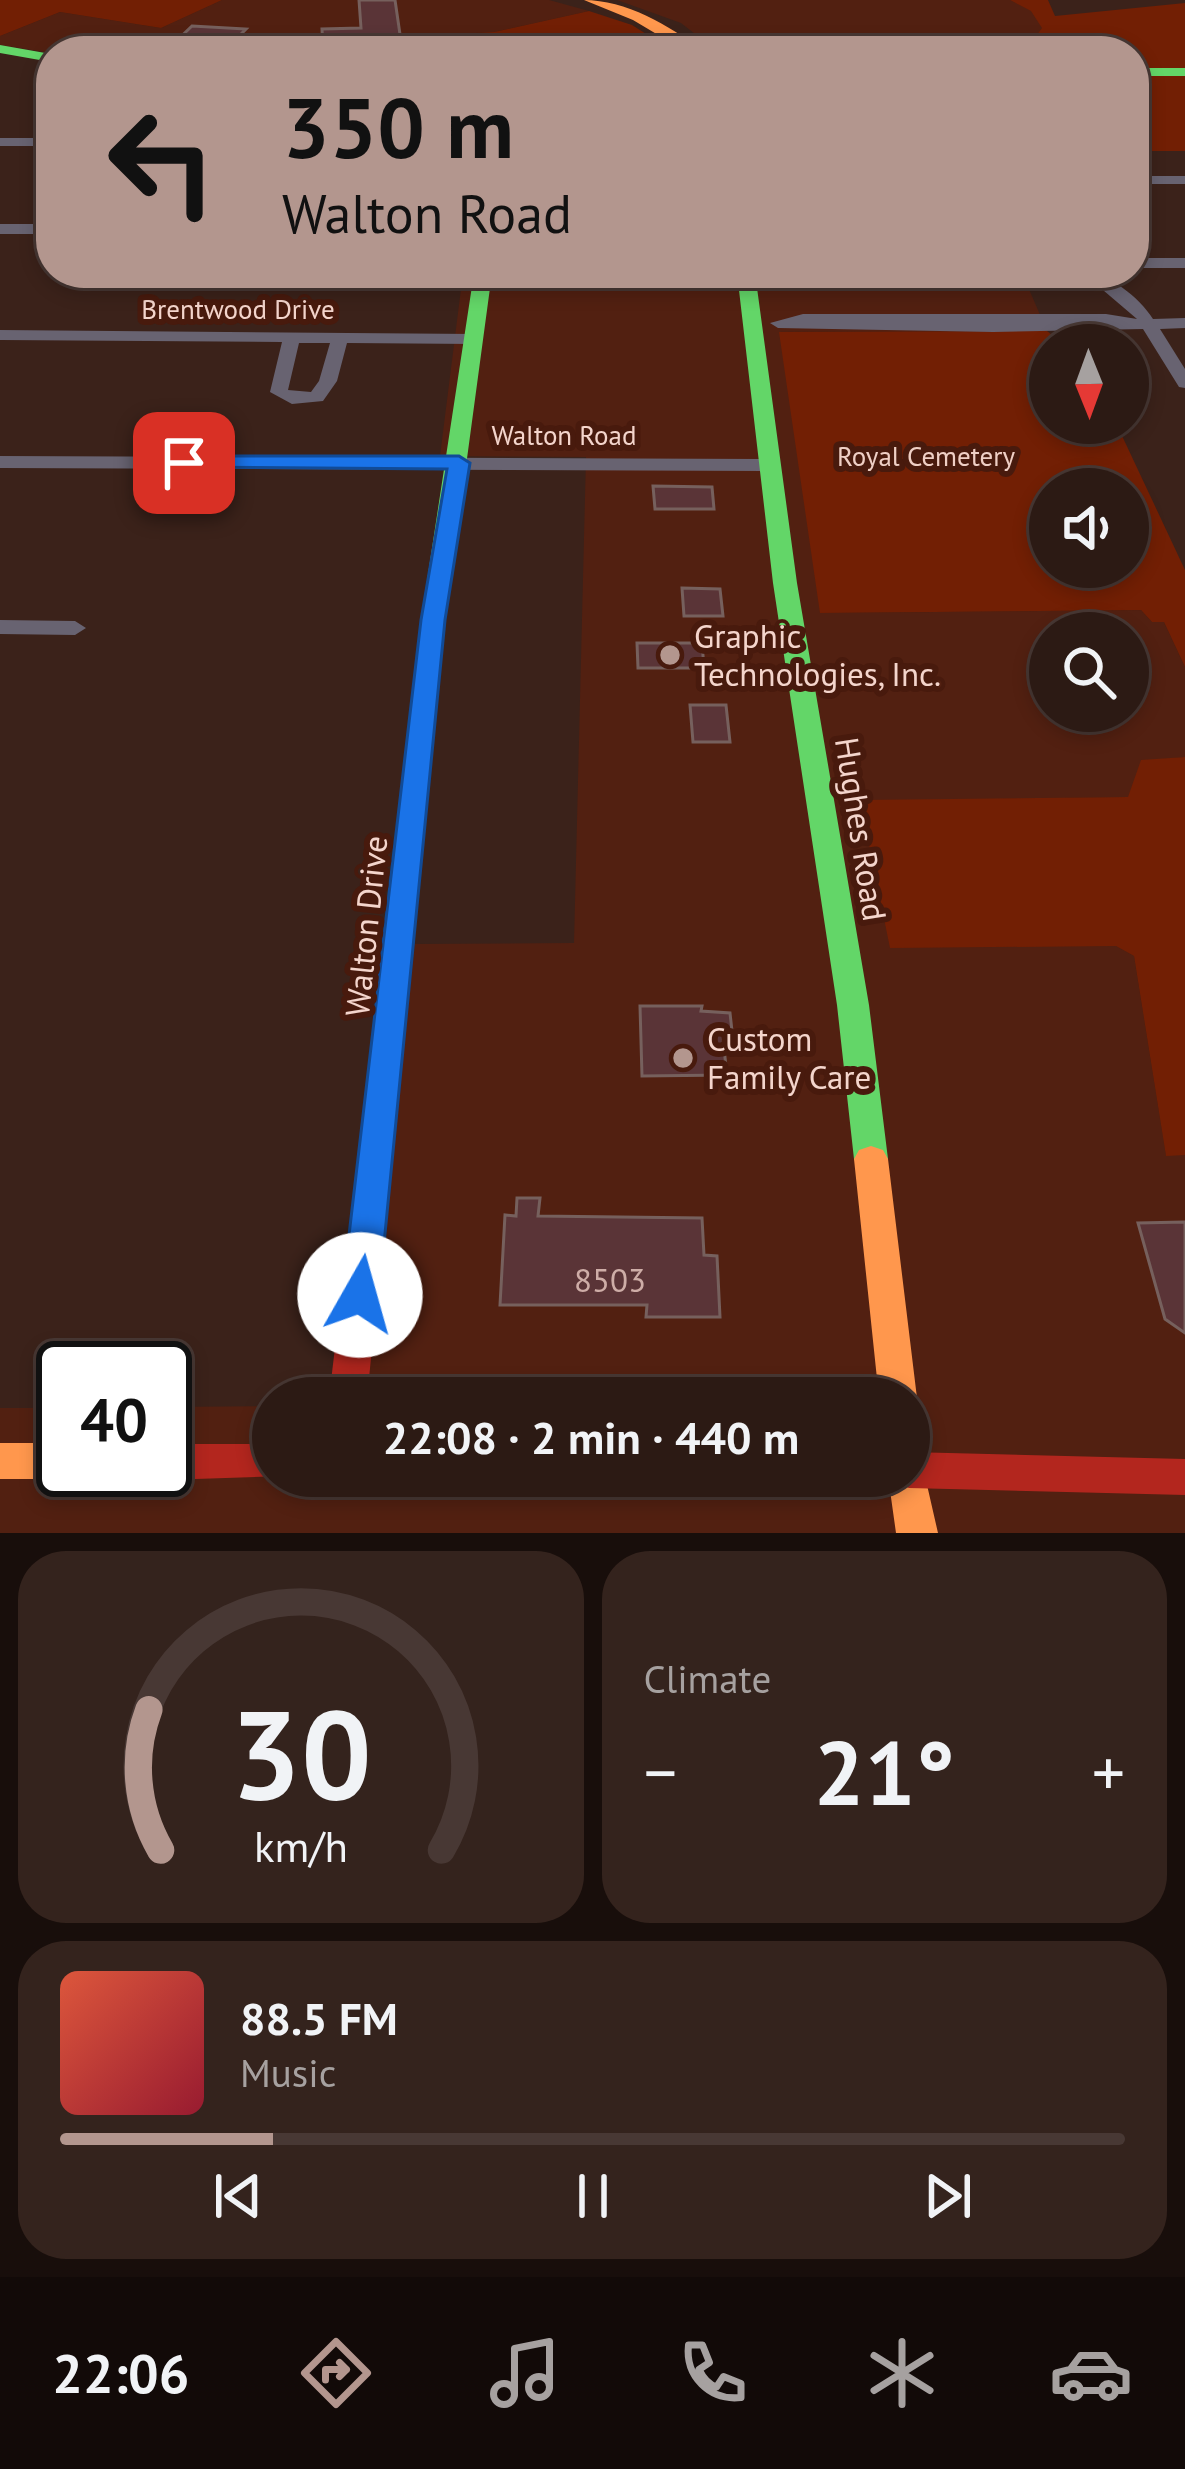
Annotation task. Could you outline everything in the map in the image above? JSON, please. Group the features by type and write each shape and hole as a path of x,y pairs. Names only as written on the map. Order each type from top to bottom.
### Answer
{"main road":[{"path":"590,0 638,17 670,36"},
{"path":"0,50 36,56"},
{"path":"1149,72 1185,72"},
{"name":"Walton Drive","path":"350,1377 433,620 481,288"},
{"name":"Hughes Road","path":"747,288 768,465 854,1005 896,1377"},
{"path":"0,1461 36,1461"},
{"path":"192,1462 252,1462"},
{"path":"930,1473 1185,1477"},
{"path":"912,1497 917,1533"}],"street":[{"path":"0,142 36,142"},
{"path":"1149,180 1185,180"},
{"path":"1149,189 1166,180"},
{"path":"0,229 36,229"},
{"path":"1149,262 1185,262"},
{"path":"1109,288 1150,323 1185,383"},
{"path":"750,324 1106,319 1185,323"},
{"name":"Brentwood Drive","path":"0,335 475,339"},
{"path":"292,338 279,392 292,399 317,397 328,381 340,338"},
{"name":"Walton Road","path":"0,461 768,465"},
{"path":"0,627 75,628"}],"shaded area":[{"path":"222,0 549,0 589,11 461,36 36,36 36,51 0,45 0,36 60,12 161,28"},
{"path":"617,0 1010,0 1032,11 1043,28 1037,36 698,36 681,23"},
{"path":"461,288 1028,288 1044,324 1029,324 1029,331 780,332 821,613 1141,610 1029,612 1029,732 1149,732 1149,619 1164,622 1185,667 1185,757 1142,761 1129,797 860,801 1134,956 1166,1155 1185,1155 1185,1533 0,1533 0,1408 36,1408 36,1497 192,1497 192,1407 252,1406 252,1497 930,1497 930,1377 366,1377 415,944 574,943 586,457 440,456"}],"green space":[{"path":"0,0 222,0 161,28 60,12 0,36"},
{"path":"1010,0 1048,0 1055,16 1185,3 1185,69 1149,69 1149,36 1036,36 1042,28 1031,11"},
{"path":"589,11 649,36 459,34 494,32"},
{"path":"1149,76 1185,76 1185,151 1149,151"},
{"name":"Royal Cemetery","path":"1029,331 1029,444 1126,444 1137,468 1029,468 1029,588 1149,588 1149,493 1185,570 1185,667 1164,622 1152,622 1149,612 1141,610 820,613 779,332"},
{"path":"1185,757 1185,1155 1166,1156 1134,956 1116,946 890,948 860,800 1128,797 1141,760"}],"building":[{"path":"359,0 395,0 400,36 322,36 322,29 361,28"},
{"path":"192,26 246,29 239,36 182,36"},
{"path":"653,486 712,487 714,509 655,509"},
{"path":"682,588 720,589 723,616 684,616"},
{"name":"Graphic Technologies, Inc.","path":"637,643 702,643 704,668 638,668"},
{"path":"690,705 726,705 730,742 693,742"},
{"name":"Custom Family Care","path":"640,1006 702,1006 701,1011 730,1013 733,1040 723,1040 727,1075 642,1076"},
{"path":"517,1198 540,1198 538,1216 702,1218 704,1255 717,1256 720,1317 646,1317 647,1305 500,1305 505,1215 516,1216"},
{"path":"1185,1222 1185,1333 1165,1319 1138,1223"}],"traffic: fast":[{"path":"0,49 36,55"},
{"path":"1149,72 1185,72"},
{"path":"435,607 481,288"},
{"path":"748,288 785,583 853,1005 871,1159"}],"traffic: slow":[{"path":"590,0 638,17 670,36"},
{"path":"871,1159 896,1377"},
{"path":"0,1461 36,1461"},
{"path":"911,1497 917,1533"}],"traffic: jam":[{"path":"350,1377 435,607"},
{"path":"192,1462 252,1462"},
{"path":"930,1471 1185,1477"}],"place":[{"name":"Graphic Technologies, Inc.","path":"670,655"},
{"name":"Custom Family Care","path":"683,1058"}],"route":[{"path":"184,463 459,463 433,620 360,1295"}]}
